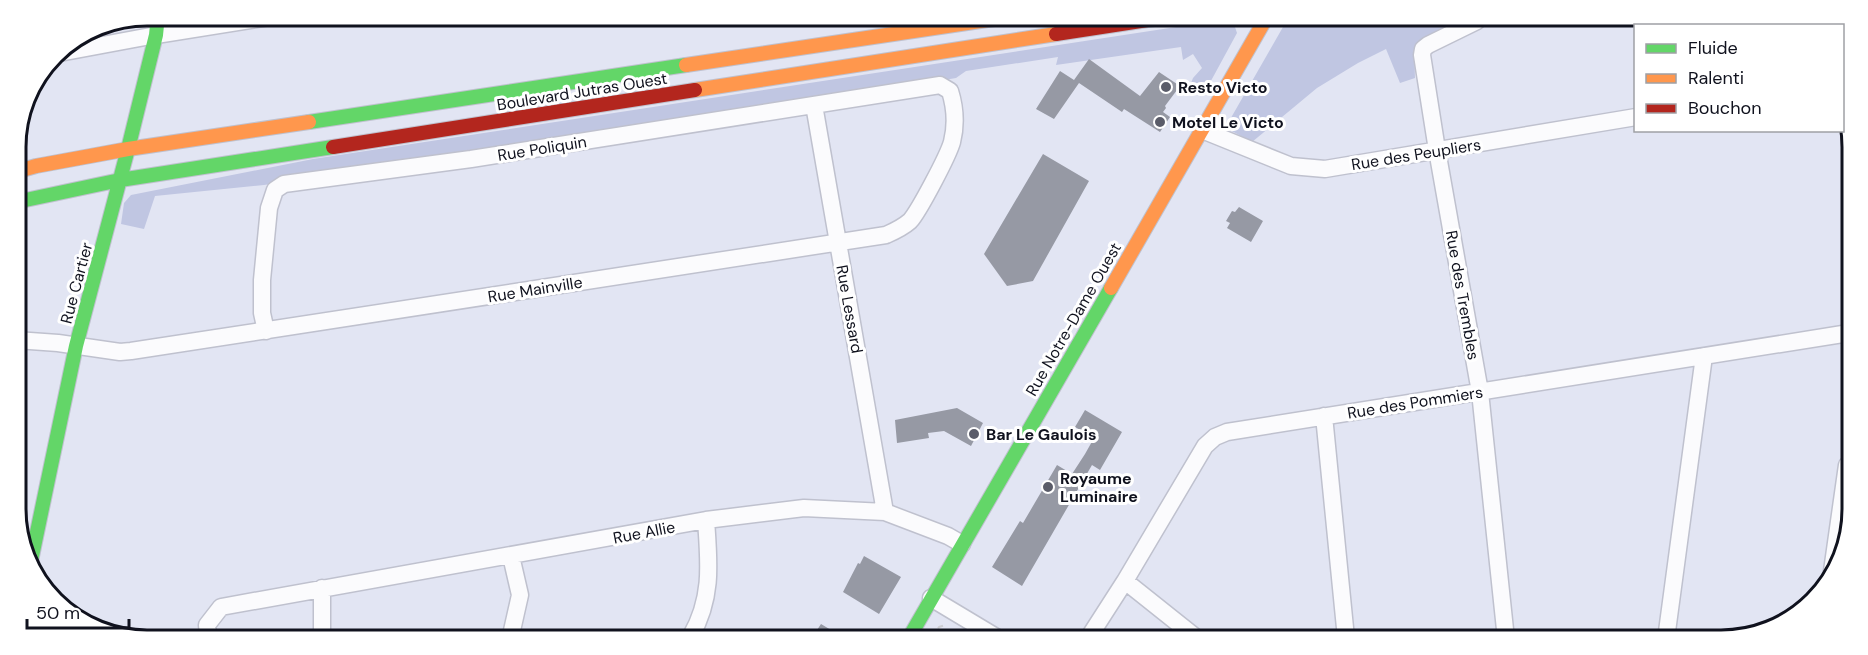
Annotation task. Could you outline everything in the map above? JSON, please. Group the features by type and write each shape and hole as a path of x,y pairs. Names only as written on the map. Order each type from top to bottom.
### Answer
{"main road":[{"name":"Rue Cartier","path":"33,551 76,346 128,149 157,26"},
{"name":"Boulevard Jutras Ouest","path":"26,169 128,149 947,26"},
{"name":"Boulevard Jutras Ouest","path":"26,200 120,180 1109,26"},
{"name":"Rue Notre-Dame Ouest","path":"914,630 1262,26"}],"street":[{"path":"73,50 213,26"},
{"name":"Rue des Trembles","path":"1466,26 1434,41 1423,49 1423,64 1480,392 1505,629"},
{"name":"Rue Poliquin","path":"266,330 262,313 262,279 269,208 275,190 284,184 471,159 940,85 950,91"},
{"name":"Rue Mainville","path":"26,341 120,352 886,235 899,230 912,219 952,143 955,106 950,91"},
{"name":"Rue Lessard","path":"814,105 885,512"},
{"name":"Rue des Peupliers","path":"1202,130 1291,166 1326,169 1634,117"},
{"name":"Rue des Pommiers","path":"1094,629 1205,446 1215,437 1227,432 1842,334"},
{"path":"1667,629 1704,356"},
{"path":"1324,416 1345,629"},
{"path":"1835,551 1842,500"},
{"name":"Rue Allie","path":"207,630 207,626 221,607 706,520 804,508 885,512 948,536 962,544"},
{"path":"694,630 708,592 706,520"},
{"path":"511,556 520,595 514,630"},
{"path":"1125,581 1187,629"},
{"path":"322,588 322,630"},
{"path":"931,598 983,629"}],"path":[{"path":"937,630 946,624"}],"shaded area":[{"path":"1183,26 1235,26 1237,33 1206,90 1198,89 1191,83 1202,68 1193,54 1183,60 1181,47 1056,65 1058,57 966,71 956,78 879,91 264,185 155,196 144,229 121,224 124,203 131,195 313,159"},
{"path":"1284,26 1448,26 1430,35 1419,46 1416,54 1415,78 1400,83 1386,49 1317,88 1252,142 1230,130 1228,123"}],"building":[{"path":"1089,59 1140,96 1159,72 1180,86 1165,106 1163,112 1170,117 1160,132 1124,109 1122,112 1079,83 1054,119 1036,109 1060,71 1074,80"},
{"path":"1043,154 1089,181 1033,281 1007,286 984,254"},
{"path":"1239,207 1263,221 1251,242 1227,228 1230,223 1226,221 1232,211 1235,212"},
{"path":"957,408 983,423 971,446 944,431 928,433 929,438 897,443 895,420"},
{"path":"1085,410 1122,432 1100,470 1092,465 1022,586 992,567 1020,521 1023,523 1057,465 1072,474 1085,454 1094,438 1075,427"},
{"path":"864,556 901,577 879,614 843,592"},
{"path":"821,624 830,630 817,630"}],"traffic: fast":[{"path":"33,551 76,346 128,149 157,26"},
{"path":"309,122 686,65"},
{"path":"26,200 120,180 333,147"},
{"path":"914,630 1111,288"}],"traffic: slow":[{"path":"686,65 947,26"},
{"path":"1111,288 1262,26"},
{"path":"695,90 1056,34"},
{"path":"26,169 128,149 309,122"}],"traffic: jam":[{"path":"1056,34 1108,26"},
{"path":"333,147 695,90"}],"place":[{"name":"Resto Victo","path":"1166,87"},
{"name":"Motel Le Victo","path":"1160,122"},
{"name":"Bar Le Gaulois","path":"974,434"},
{"name":"Royaume Luminaire","path":"1048,487"}]}
